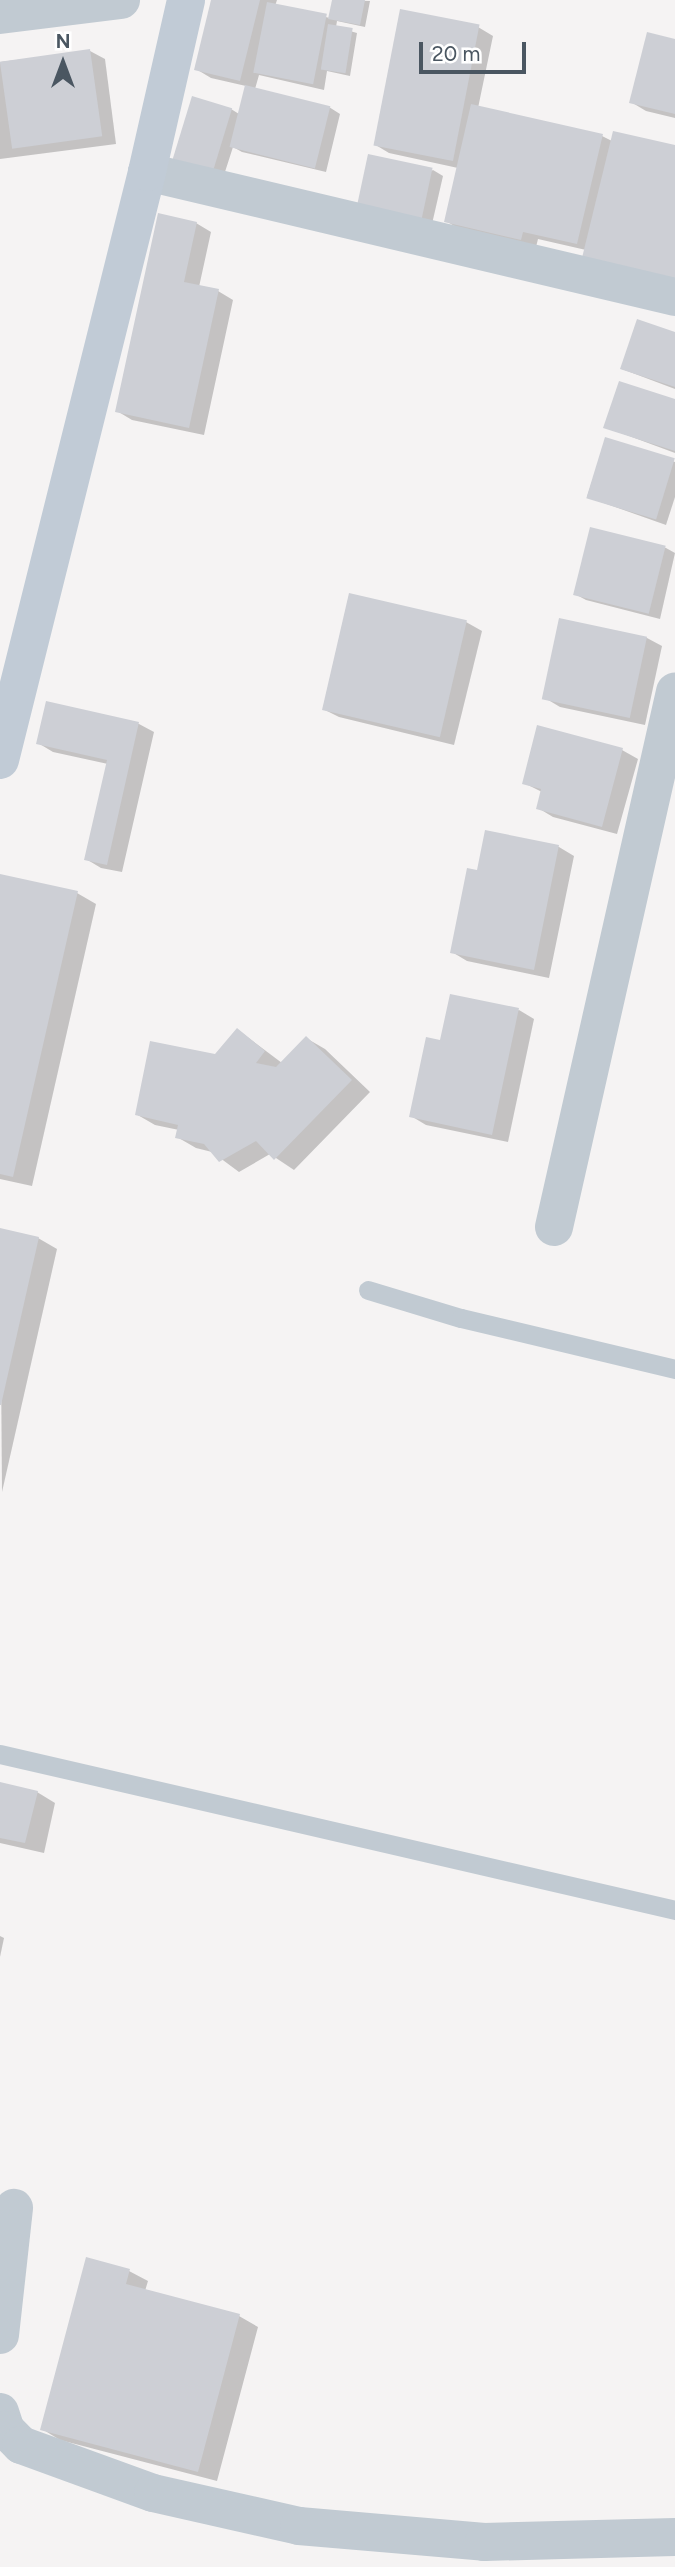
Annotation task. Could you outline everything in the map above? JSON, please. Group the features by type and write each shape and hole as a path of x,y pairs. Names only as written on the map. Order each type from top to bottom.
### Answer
{"main road":[{"path":"0,760 147,172 186,0"}],"street":[{"path":"0,15 121,0"},
{"path":"147,172 675,296"},
{"path":"554,1227 675,692"},
{"path":"0,2335 14,2208"},
{"path":"0,2412 6,2430 21,2445 153,2493 299,2526 484,2542 675,2537"}],"lane":[{"path":"368,1290 461,1318 675,1369"},
{"path":"0,1754 675,1910"}],"building":[{"path":"211,0 260,0 240,81 194,70"},
{"path":"332,0 365,0 360,25 328,19"},
{"path":"267,2 327,14 313,84 253,73"},
{"path":"400,9 480,24 453,161 373,145"},
{"path":"328,24 353,28 345,73 321,69"},
{"path":"647,32 675,39 675,114 629,103"},
{"path":"90,49 102,136 12,149 0,62"},
{"path":"245,85 330,106 315,168 230,147"},
{"path":"192,96 232,108 213,171 173,159"},
{"path":"471,104 603,134 577,244 523,232 521,240 444,222"},
{"path":"613,131 675,145 675,284 581,262"},
{"path":"368,154 433,168 422,219 357,205"},
{"path":"158,213 197,222 184,282 219,289 189,428 115,412"},
{"path":"637,319 675,332 675,387 620,369"},
{"path":"619,381 675,399 675,451 603,428"},
{"path":"605,437 675,458 656,520 586,498"},
{"path":"590,527 666,546 649,614 573,595"},
{"path":"349,593 467,620 440,737 322,710"},
{"path":"559,618 647,637 630,718 542,699"},
{"path":"46,701 139,722 107,865 84,860 107,760 36,744"},
{"path":"537,725 623,748 602,827 536,809 541,789 522,784"},
{"path":"485,830 559,845 534,970 450,953 467,868 477,870"},
{"path":"0,874 78,891 13,1177 0,1174"},
{"path":"450,994 519,1008 492,1135 409,1117 426,1037 440,1040"},
{"path":"237,1028 265,1051 256,1063 276,1067 306,1036 352,1080 274,1160 256,1141 219,1162 204,1144 175,1138 178,1125 135,1115 150,1041 215,1054"},
{"path":"0,1228 39,1237 1,1405 0,1405"},
{"path":"0,1782 38,1791 25,1843 0,1838"},
{"path":"86,2257 130,2269 126,2284 240,2314 198,2472 40,2430"}]}
